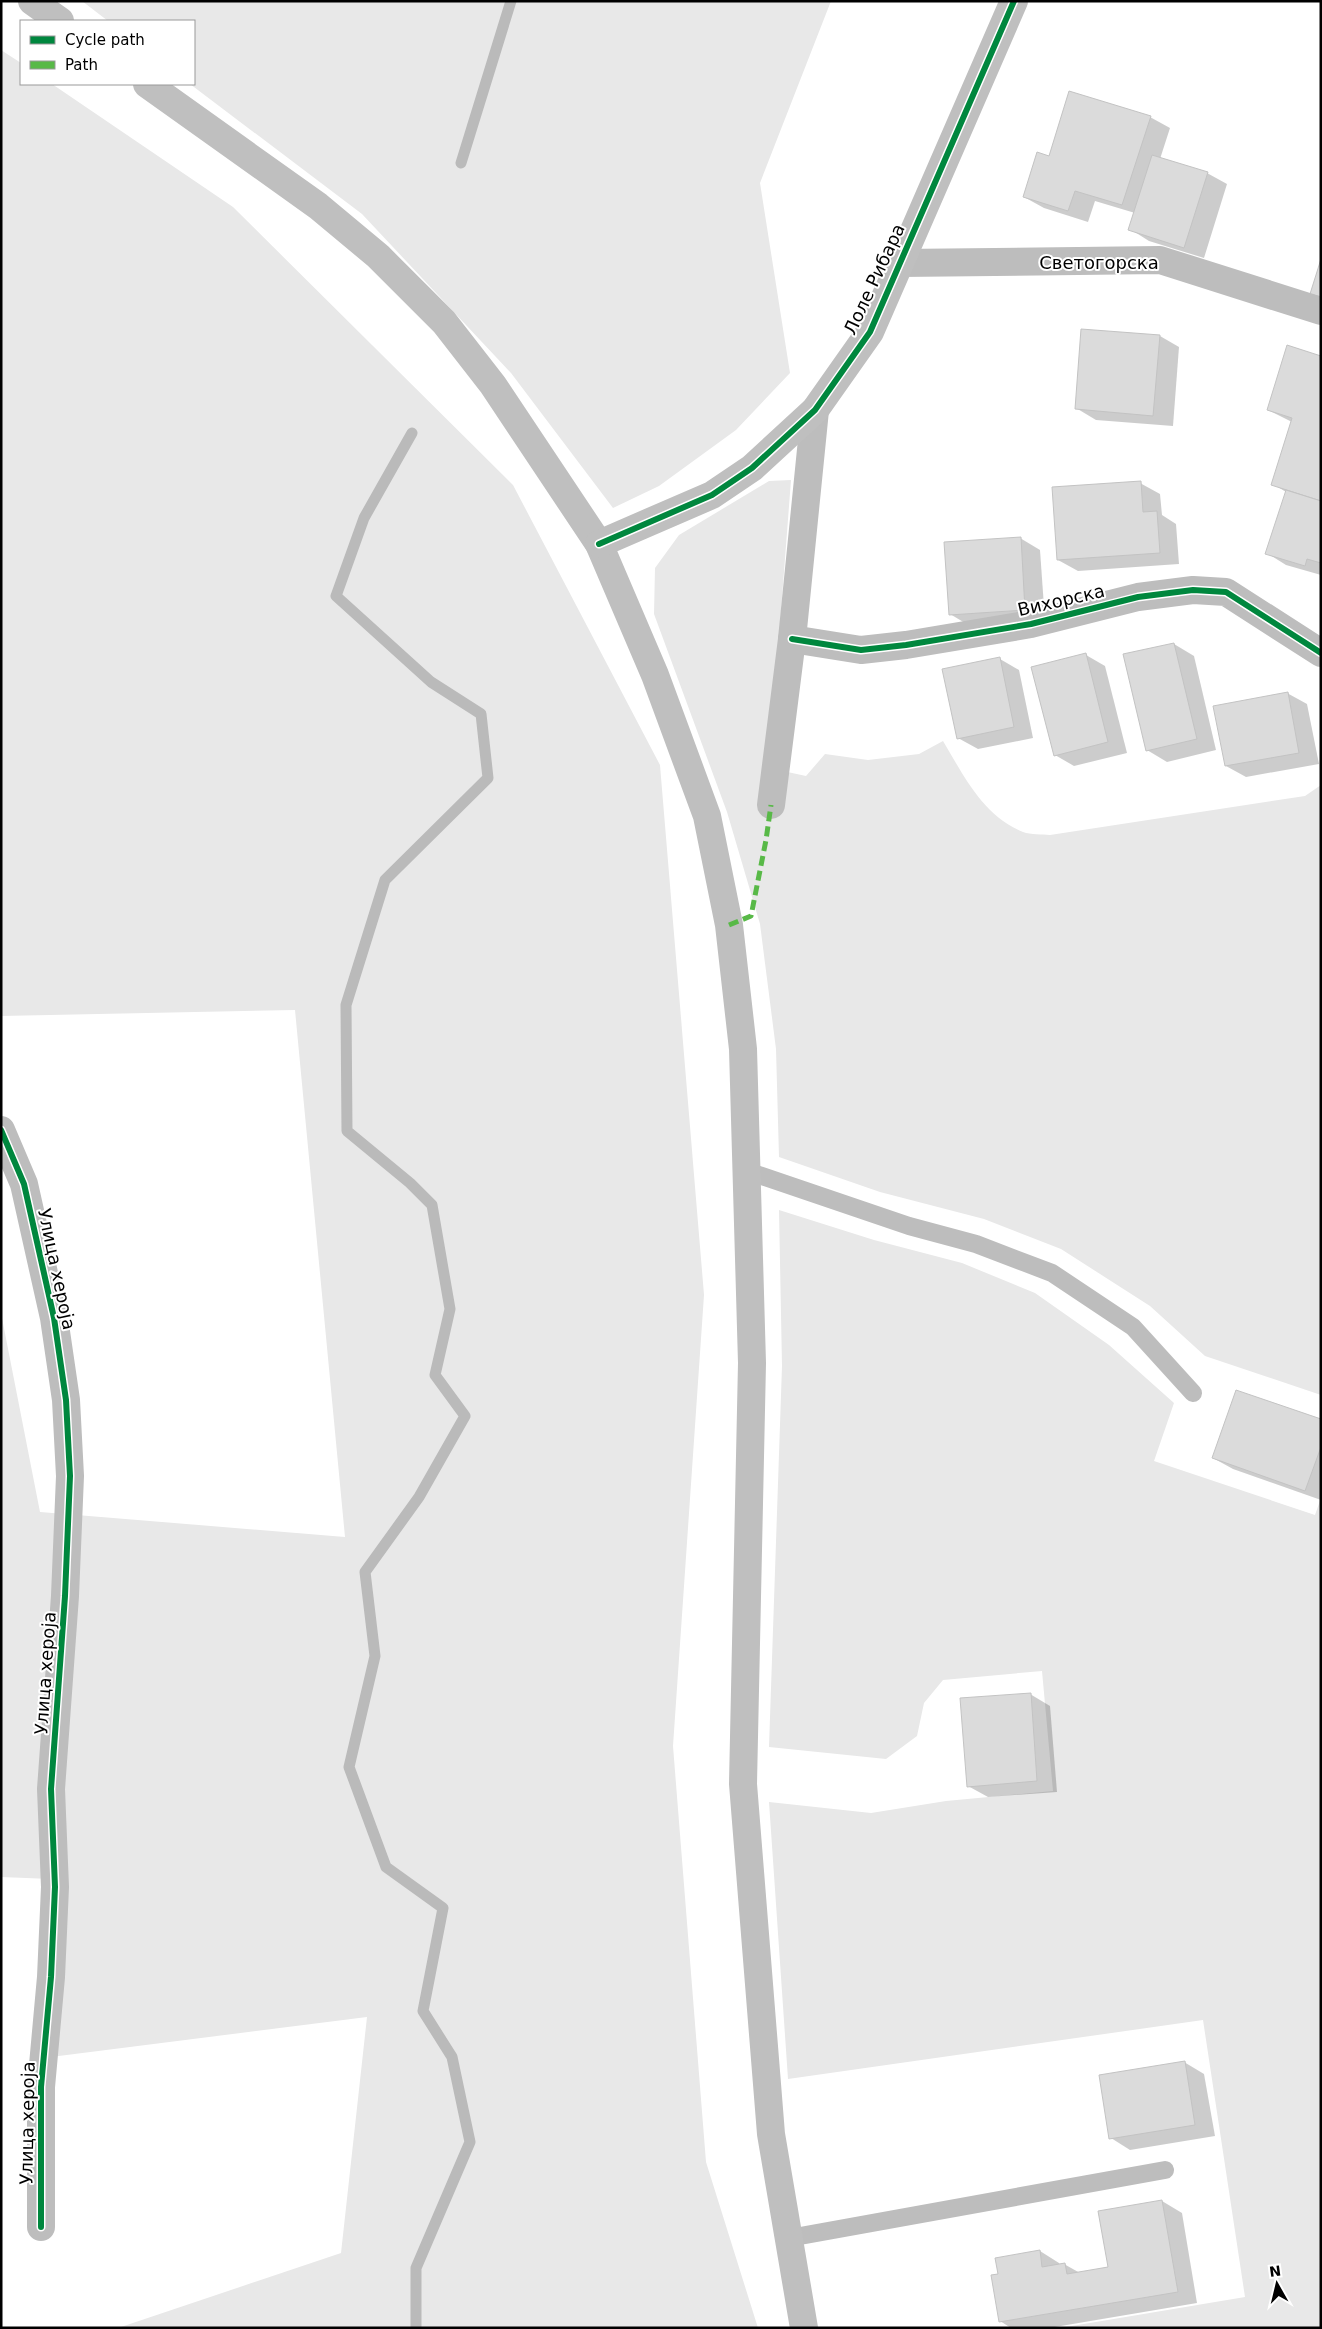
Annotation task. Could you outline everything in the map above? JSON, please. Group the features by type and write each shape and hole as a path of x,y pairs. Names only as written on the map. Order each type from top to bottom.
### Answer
{"main road":[{"path":"32,1 59,20"},
{"name":"Лоле Рибара","path":"599,544 712,495 752,468 815,410 870,332 1014,1"},
{"path":"148,85 318,206 378,256 444,322 494,385 599,544 655,675 706,816 730,934 743,1049 752,1363 743,1784 771,2134 804,2328"}],"street":[{"name":"Светогорска","path":"900,263 1160,260 1321,311"},
{"path":"771,806 792,639 815,410"},
{"name":"Вихорска","path":"792,639 861,650 906,645 1031,624 1138,597 1192,590 1226,592 1321,653"},
{"name":"Улица хероја","path":"1,1130 24,1184 54,1318 66,1400 70,1476 66,1596 51,1789 55,1887 51,1977 41,2087 41,2227"}],"lane":[{"path":"747,1171 900,1223 976,1244 1052,1273 1133,1328 1193,1392"},
{"path":"789,2238 1165,2170"}],"shaded area":[{"path":"82,1 831,1 760,183 790,373 736,430 659,486 613,508 511,373 362,214 191,85 195,85 195,20 107,20"},
{"path":"1,50 20,62 20,85 53,85 233,207 513,485 660,765 704,1295 673,1746 706,2162 758,2328 118,2328 341,2253 367,2017 35,2059 51,1879 1,1877 1,1313 40,1512 345,1537 295,1010 1,1016"},
{"path":"791,480 769,768 806,776 825,754 868,760 919,754 943,741 976,794 997,816 1023,832 1050,835 1305,796 1321,785 1321,1395 1205,1356 1150,1306 1061,1249 984,1219 880,1192 779,1157 776,1049 760,924 727,812 654,614 655,568 679,535 769,481"},
{"path":"779,1210 874,1240 962,1263 1035,1293 1109,1345 1174,1403 1154,1461 1315,1515 1321,1498 1321,2328 1060,2328 1245,2297 1203,2020 788,2079 769,1802 871,1813 946,1801 1053,1791 1042,1671 943,1680 924,1703 917,1736 886,1759 769,1747 782,1366"}],"building":[{"path":"1069,91 1151,116 1122,205 1075,191 1068,211 1023,197 1037,152 1049,156"},
{"path":"1152,155 1208,172 1184,248 1128,230"},
{"path":"1321,259 1321,297 1310,294"},
{"path":"1081,329 1160,335 1153,416 1075,409"},
{"path":"1287,345 1321,356 1321,501 1271,485 1292,418 1267,410"},
{"path":"1141,481 1143,512 1157,511 1160,553 1057,560 1052,487"},
{"path":"1286,490 1321,501 1321,563 1307,559 1305,566 1265,554"},
{"path":"1021,537 1025,610 949,615 944,542"},
{"path":"1174,643 1197,739 1146,751 1123,654"},
{"path":"1086,653 1108,742 1054,756 1031,667"},
{"path":"1000,657 1014,727 957,739 942,669"},
{"path":"1288,692 1299,753 1225,766 1213,706"},
{"path":"1236,1390 1321,1419 1321,1447 1305,1491 1212,1458"},
{"path":"1031,1693 1037,1781 967,1787 960,1698"},
{"path":"1185,2061 1195,2125 1109,2139 1099,2075"},
{"path":"1162,2200 1178,2292 999,2322 991,2275 998,2274 995,2258 1040,2250 1042,2267 1065,2263 1067,2274 1108,2267 1098,2211"}],"waterway":[{"path":"461,163 511,1"},
{"path":"412,433 364,518 336,596 431,682 481,714 488,778 385,880 346,1005 347,1131 410,1183 432,1205 450,1309 435,1375 465,1416 419,1497 365,1572 375,1656 349,1767 386,1867 443,1908 423,2011 452,2057 470,2142 416,2268 416,2328"}],"marked path":[{"path":"729,925 751,916 771,805"}],"cycle path":[{"path":"599,544 712,495 752,468 815,410 870,332 1014,1"},
{"path":"792,639 861,650 906,645 1031,624 1138,597 1193,590 1226,592 1321,653"},
{"path":"1,1130 24,1184 54,1318 66,1400 70,1476 65,1596 51,1789 55,1887 51,1977 41,2087 41,2227"}]}
